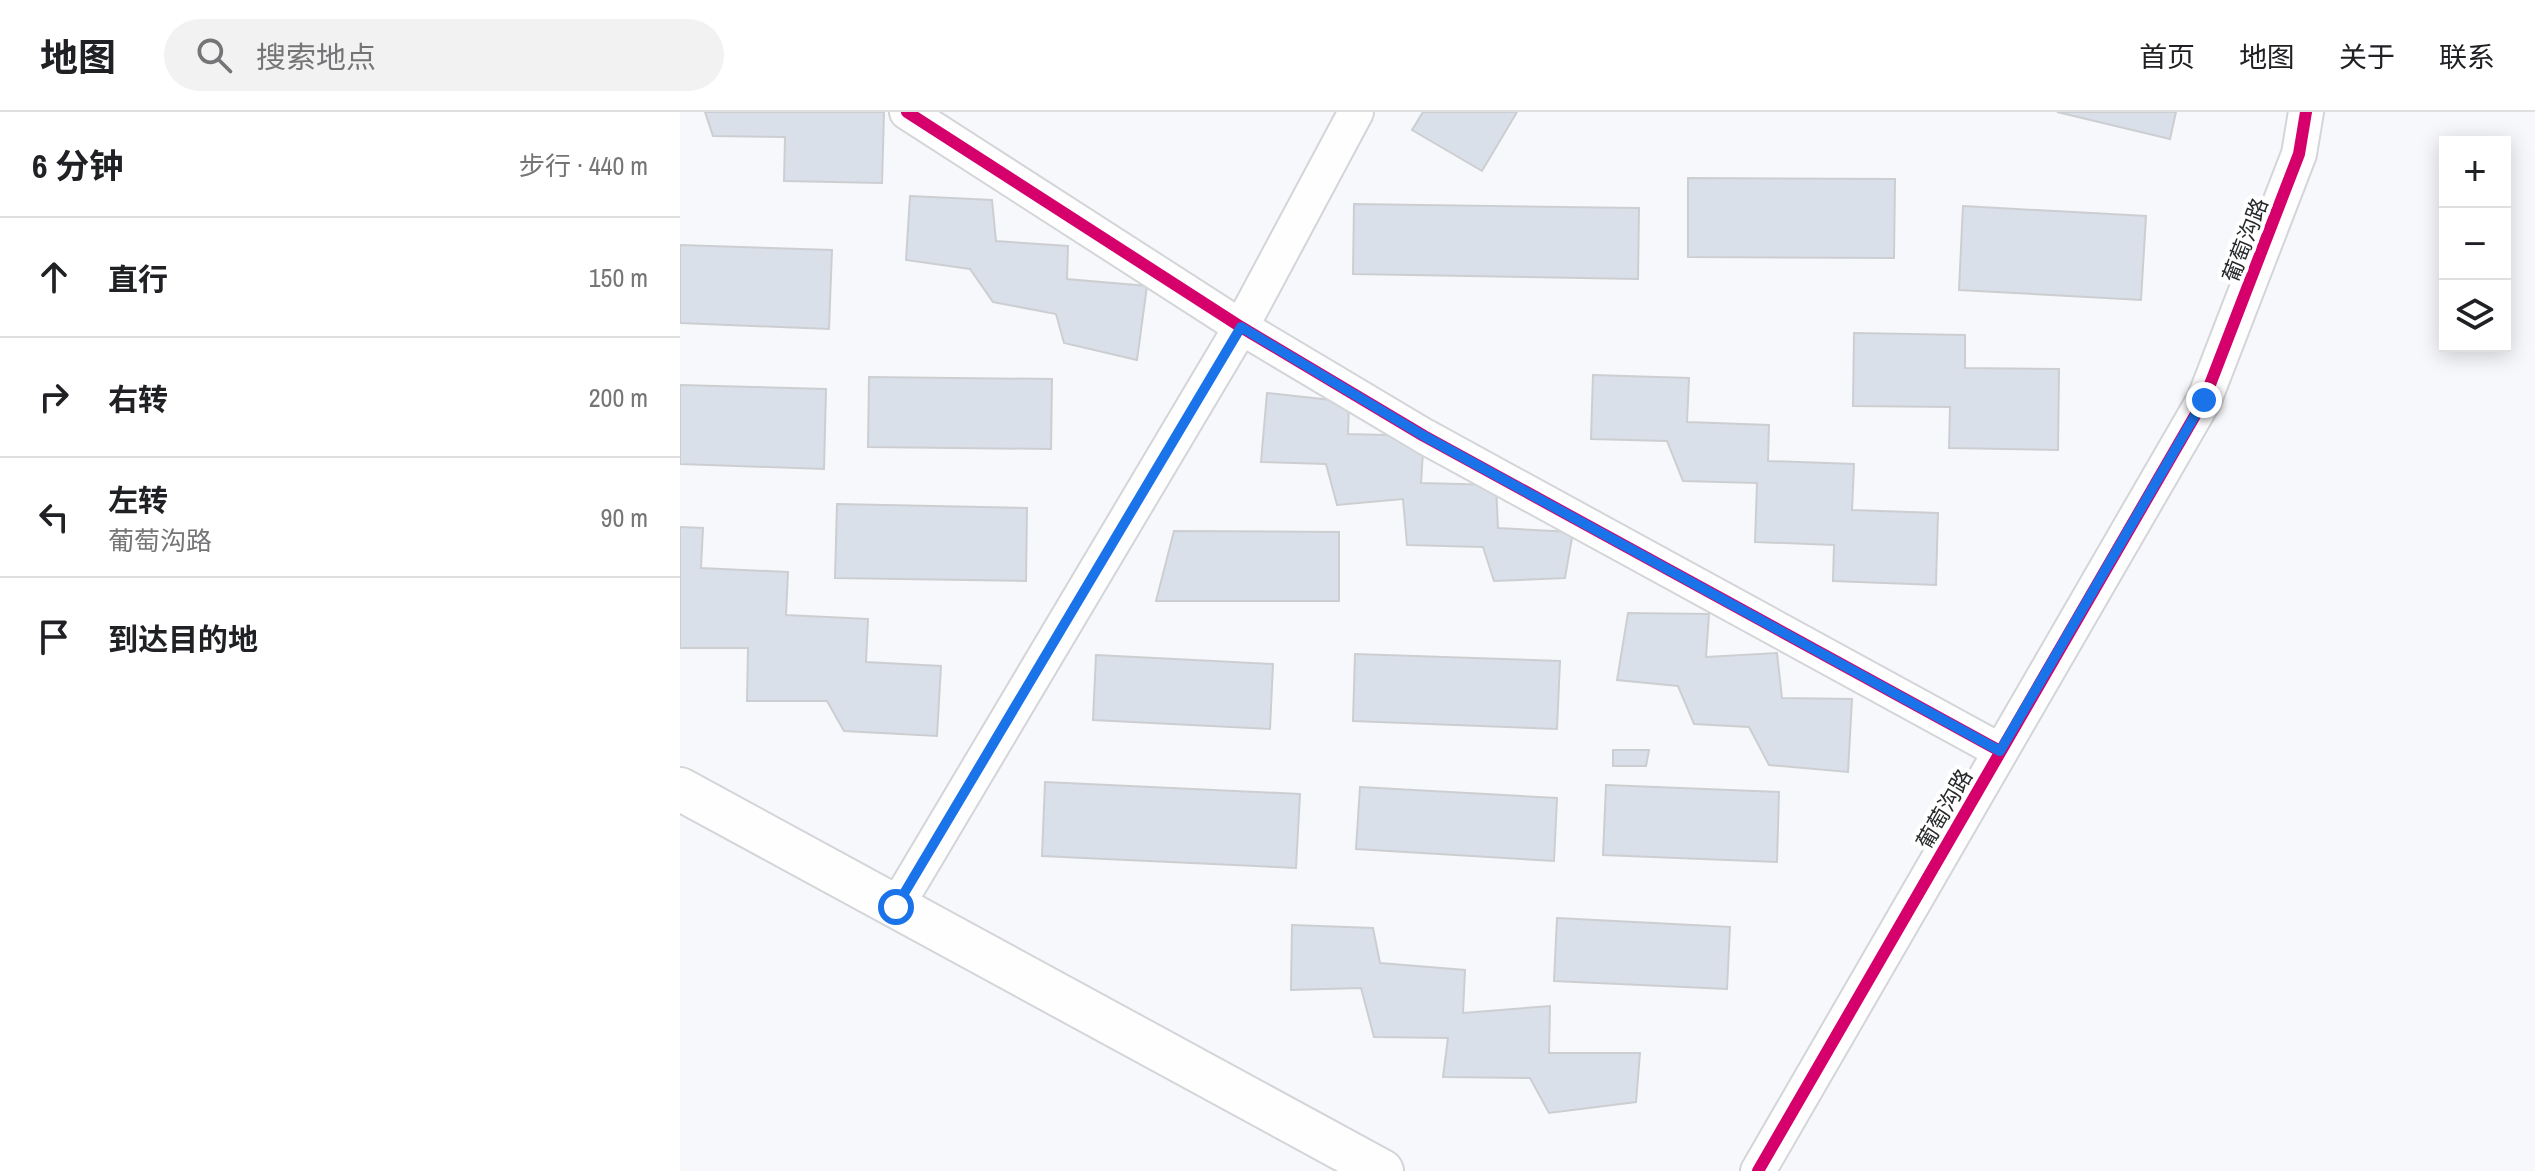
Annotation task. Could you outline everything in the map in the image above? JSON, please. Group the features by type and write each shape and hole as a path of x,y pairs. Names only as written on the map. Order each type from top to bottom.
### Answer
{"main road":[{"path":"680,789 1382,1171"}],"street":[{"path":"907,112 1241,327 1424,436 2000,751"},
{"path":"896,907 1241,327 1356,112"},
{"name":"葡萄沟路","path":"1758,1171 2204,400 2299,154 2306,112"}],"building":[{"path":"705,112 884,112 882,183 784,181 785,137 713,136"},
{"path":"1423,112 1517,112 1482,171 1412,130"},
{"path":"2057,112 2176,112 2170,139"},
{"path":"1688,178 1895,179 1894,258 1688,257"},
{"path":"910,196 992,200 996,241 1068,246 1067,279 1147,286 1137,360 1064,343 1056,314 993,302 970,269 906,260"},
{"path":"1354,204 1639,208 1638,279 1353,274"},
{"path":"1963,206 2146,216 2141,300 1959,290"},
{"path":"680,245 832,250 829,329 680,323"},
{"path":"1854,333 1965,335 1965,368 2059,369 2058,450 1949,448 1950,407 1853,406"},
{"path":"1593,375 1689,378 1687,422 1769,425 1768,461 1854,464 1852,510 1938,513 1936,585 1833,581 1834,545 1755,542 1757,483 1683,481 1667,441 1591,439"},
{"path":"869,377 1052,379 1051,449 868,447"},
{"path":"680,385 826,389 824,469 680,464"},
{"path":"1267,393 1349,402 1348,434 1424,436 1421,483 1496,485 1498,528 1573,532 1565,578 1494,581 1483,547 1407,545 1403,499 1337,505 1326,464 1261,462"},
{"path":"837,504 1027,508 1026,581 835,578"},
{"path":"680,527 703,528 701,568 788,572 786,615 868,619 866,662 941,666 937,736 844,731 827,701 747,701 748,648 680,648"},
{"path":"1174,531 1339,532 1339,601 1156,601"},
{"path":"1628,613 1709,614 1706,657 1777,653 1782,698 1852,699 1848,772 1769,765 1749,727 1694,724 1678,686 1617,680"},
{"path":"1355,654 1560,661 1557,729 1353,721"},
{"path":"1096,655 1273,664 1270,729 1093,720"},
{"path":"1613,750 1649,750 1646,766 1613,766"},
{"path":"1045,782 1300,794 1296,868 1042,856"},
{"path":"1606,785 1779,792 1777,862 1603,855"},
{"path":"1360,787 1557,798 1554,861 1356,849"},
{"path":"1557,918 1730,927 1727,989 1554,981"},
{"path":"1292,925 1373,928 1380,963 1465,970 1463,1013 1550,1006 1549,1053 1640,1053 1636,1102 1549,1113 1530,1078 1443,1077 1448,1038 1374,1037 1361,988 1291,990"}],"cycle path":[{"path":"907,112 1241,327 1424,436 2000,751"},
{"path":"1758,1171 2204,400 2299,154 2306,112"}],"route":[{"path":"896,907 1241,327 1424,436 2000,751 2204,400"}]}
